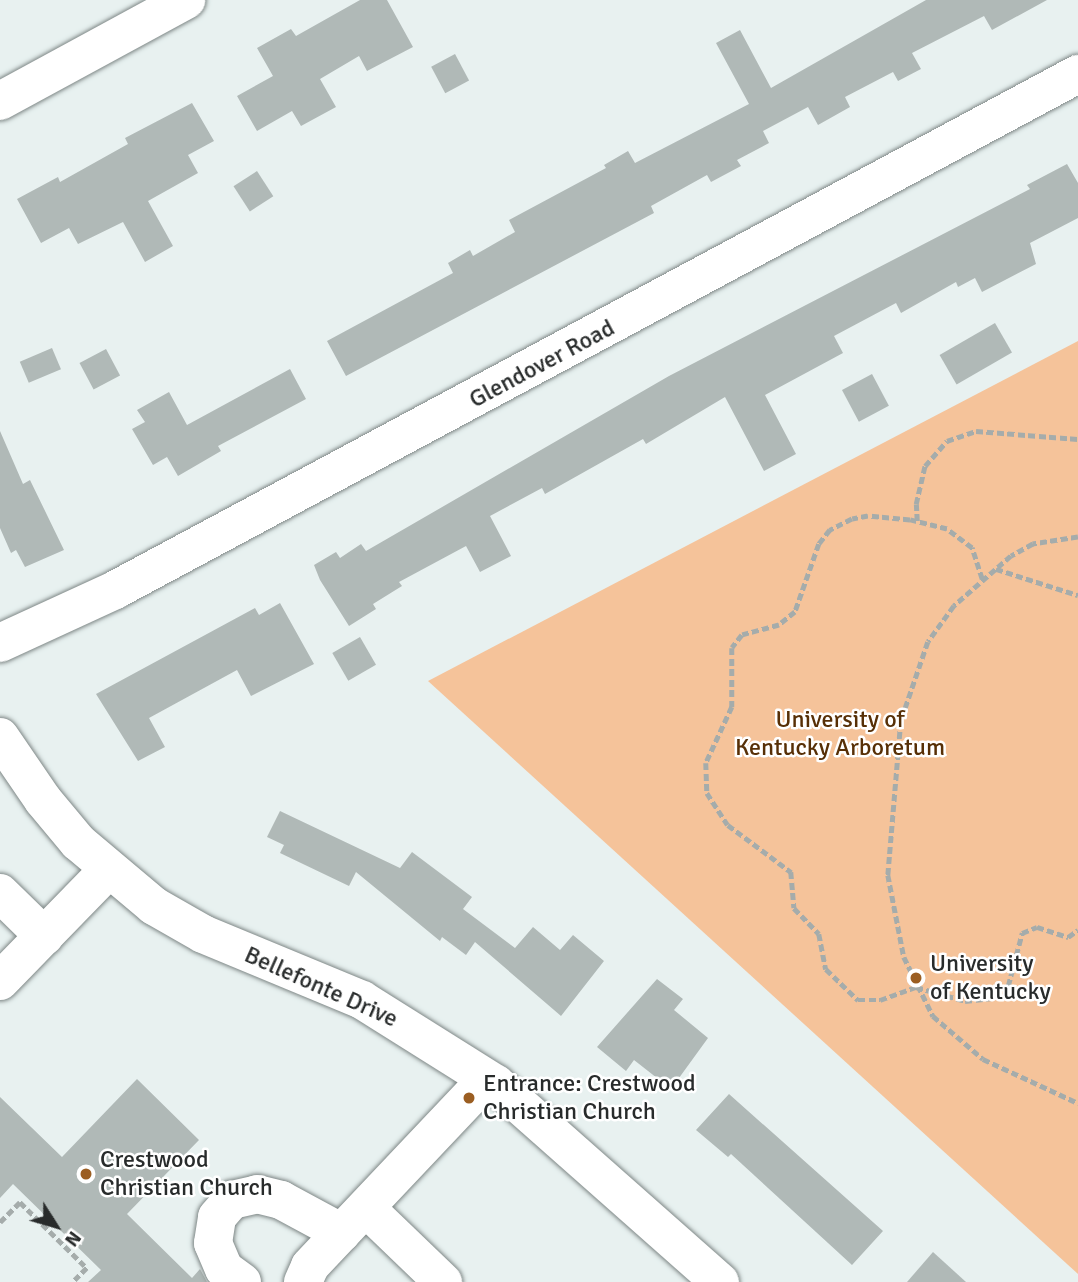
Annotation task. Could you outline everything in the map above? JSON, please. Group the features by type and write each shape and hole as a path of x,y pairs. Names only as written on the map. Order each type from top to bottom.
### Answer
{"street":[{"path":"0,101 186,0"},
{"name":"Glendover Road","path":"0,643 115,590 1078,74"},
{"name":"Bellefonte Drive","path":"0,737 43,800 108,870 154,905 203,934 362,1000 488,1079 697,1275"},
{"path":"0,981 108,870"},
{"path":"0,893 44,936"},
{"path":"303,1282 310,1266 488,1079"},
{"path":"242,1282 224,1269 213,1243 217,1217 232,1200 257,1194 354,1221 443,1282"}],"path":[{"path":"917,522 916,504 925,466 947,441 976,431 1078,439"},
{"path":"982,579 977,555 969,543 947,529 868,516 835,526 819,544 804,594 790,617 735,642 730,657 730,716 705,774 711,801 728,825 791,872 794,908 819,934 821,959 837,984 858,1000 871,1002 916,987 965,1001 1001,996 1008,986 1015,947 1023,933 1037,927 1068,937 1078,930"},
{"path":"1078,537 1033,544 994,569 982,579 928,642 901,722 888,875 896,926 916,987 933,1016 955,1039 983,1059 1078,1103"},
{"path":"994,569 1078,595"},
{"path":"0,1222 20,1202 87,1268 73,1282"}],"green space":[{"name":"University of Kentucky Arboretum","path":"1078,341 1078,1274 428,681"}],"building":[{"path":"360,0 387,0 413,47 367,71 359,56 320,79 336,107 301,126 292,111 257,131 237,96 273,76 257,48 291,29 296,36"},
{"path":"926,0 1047,0 992,30 984,16 912,53 921,69 898,81 893,72 845,97 850,107 818,125 808,107 763,131 769,143 737,160 741,166 711,182 707,175 651,206 654,213 346,376 327,341 453,273 448,263 470,250 473,256 515,232 509,220 606,168 604,165 628,151 635,163 749,104 716,43 740,30 771,88"},
{"path":"455,54 469,80 445,93 431,67"},
{"path":"192,103 214,141 188,155 198,173 148,201 173,246 145,262 123,222 78,244 69,228 41,243 17,199 58,177 60,182 128,144 125,138"},
{"path":"1067,164 1078,183 1078,218 1030,243 1036,264 982,292 975,278 958,287 956,282 901,313 896,303 834,336 843,353 765,395 796,454 764,471 725,397 646,444 643,439 545,494 542,488 490,516 511,556 480,572 466,546 399,582 402,586 373,604 376,609 349,626 320,580 314,565 336,552 340,558 361,544 366,551 669,376 1030,189 1027,185"},
{"path":"257,171 273,196 250,211 234,186"},
{"path":"995,323 1012,352 957,384 940,355"},
{"path":"52,348 61,369 29,383 20,362"},
{"path":"106,349 120,375 94,390 80,363"},
{"path":"290,369 306,399 218,446 221,451 178,476 167,457 153,465 132,429 145,422 137,410 169,392 187,425"},
{"path":"872,374 889,406 859,422 842,390"},
{"path":"0,431 23,484 30,480 64,550 25,567 16,550 11,553 0,528"},
{"path":"280,603 314,664 251,696 237,670 149,718 165,747 138,761 96,694 255,608 259,615"},
{"path":"360,637 376,665 348,681 332,653"},
{"path":"280,811 400,868 412,852 472,897 463,909 515,948 533,927 560,950 573,935 604,961 561,1016 475,942 466,955 442,937 440,941 356,872 349,886 280,853 284,845 267,837"},
{"path":"657,979 683,999 674,1010 708,1038 671,1089 634,1060 626,1071 597,1047"},
{"name":"Crestwood Christian Church","path":"137,1079 199,1140 127,1214 192,1278 200,1269 207,1282 88,1282 101,1270 13,1184 0,1198 0,1097 62,1157"},
{"path":"729,1094 883,1231 852,1265 731,1154 728,1157 696,1130"},
{"path":"933,1252 966,1282 907,1282"}],"place":[{"name":"University of Kentucky","path":"916,978"},
{"name":"Entrance: Crestwood Christian Church","path":"469,1098"},
{"name":"Crestwood Christian Church","path":"86,1174"}]}
